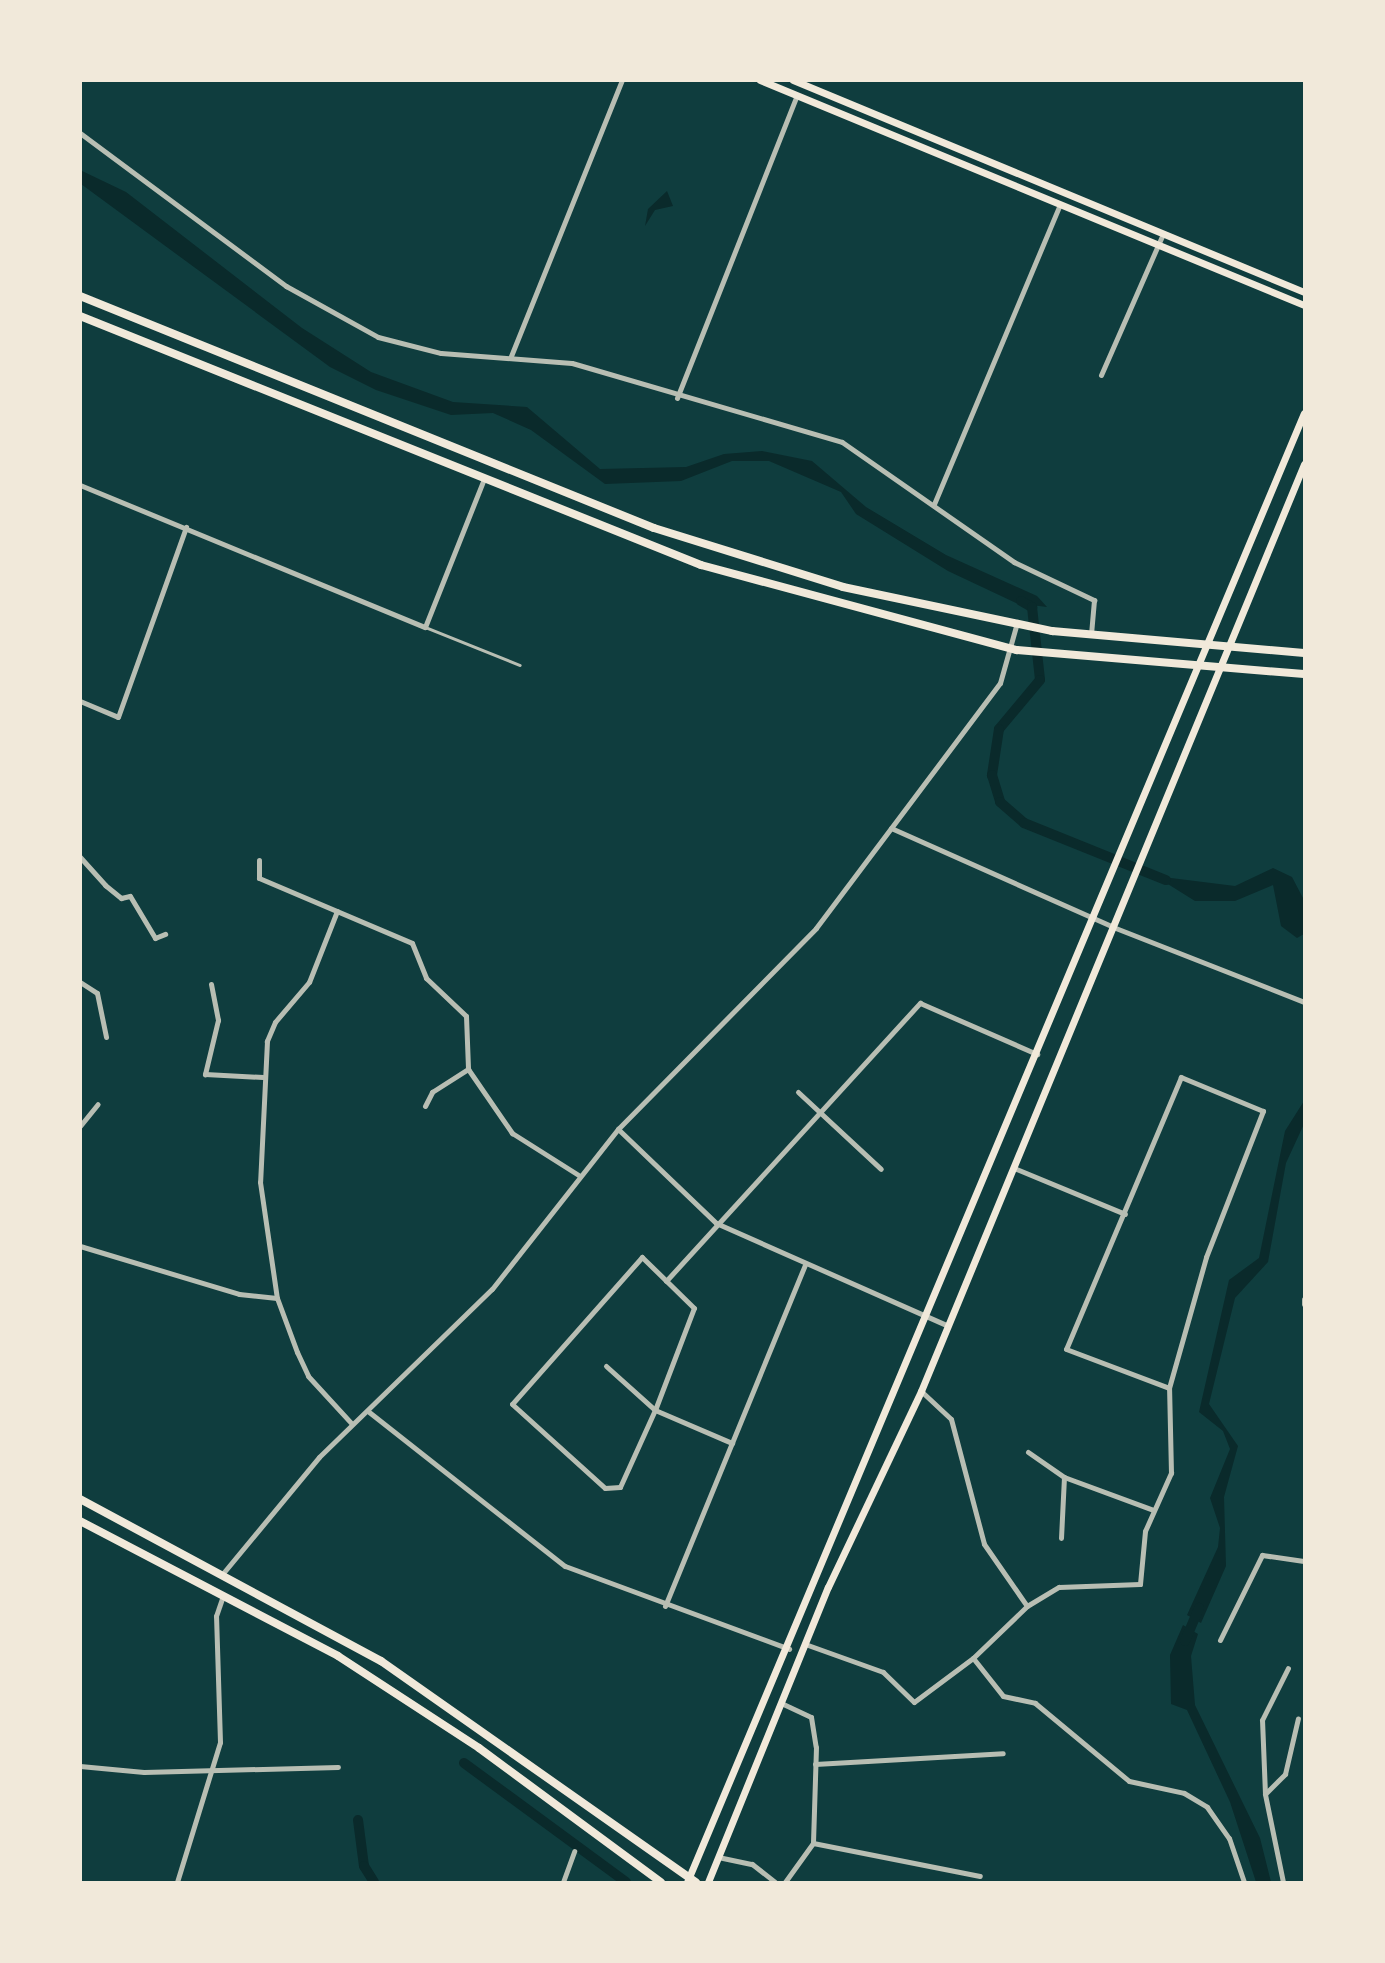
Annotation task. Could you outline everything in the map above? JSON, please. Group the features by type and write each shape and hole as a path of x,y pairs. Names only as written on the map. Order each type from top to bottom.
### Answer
{"main road":[{"path":"760,80 1304,305"},
{"path":"793,80 1304,292"},
{"path":"80,296 654,528 874,596 1052,631 1304,653"},
{"path":"80,316 483,481 701,565 1015,649 1196,667 1304,674"},
{"path":"688,1880 737,1774 1304,412"},
{"path":"708,1882 828,1587 921,1391 1304,464"},
{"path":"80,1499 224,1572 381,1661 688,1880 696,1882"},
{"path":"80,1521 225,1593 371,1676 661,1882"},
{"path":"817,1581 828,1587"},
{"path":"371,1676 381,1661"},
{"path":"737,1774 750,1779"}],"street":[{"path":"511,356 622,80"},
{"path":"677,397 797,95"},
{"path":"80,133 286,286 352,326 441,353 511,356 597,369 677,397 832,438 934,504 1014,562 1094,600 1091,635"},
{"path":"934,504 1060,204"},
{"path":"1101,375 1163,234"},
{"path":"80,485 425,627 483,481"},
{"path":"80,701 118,717 186,527"},
{"path":"224,1572 272,1507 351,1423 369,1412 492,1289 618,1129 816,928 1000,683 1015,649 1017,626"},
{"path":"891,828 1094,915 1113,927 1304,1002"},
{"path":"80,857 105,885 121,898 131,896 155,938 165,934"},
{"path":"259,860 259,878 337,911 417,950 426,978 466,1016 468,1069 512,1133 580,1177"},
{"path":"337,911 309,982 275,1022 263,1077 260,1182 277,1298 307,1376 351,1423"},
{"path":"80,982 97,993 106,1037"},
{"path":"211,984 218,1020 205,1074 263,1077"},
{"path":"666,1281 716,1223 821,1114 919,1003 1037,1054"},
{"path":"425,1106 432,1092 468,1069"},
{"path":"805,1644 883,1672 913,1702 973,1658 1027,1606 1070,1584 1140,1584 1143,1538 1171,1473 1170,1388 1206,1257 1261,1108 1178,1079 1125,1214 1066,1349 1170,1388"},
{"path":"798,1092 881,1169"},
{"path":"80,1126 99,1104"},
{"path":"618,1129 716,1223 805,1265 948,1326"},
{"path":"1014,1168 1125,1214"},
{"path":"80,1246 239,1294 277,1298"},
{"path":"639,1258 694,1308 655,1410 620,1487 613,1489 512,1400 639,1258"},
{"path":"665,1606 805,1265"},
{"path":"606,1366 655,1410 732,1443"},
{"path":"921,1391 951,1419 984,1544 1027,1606"},
{"path":"369,1412 552,1558 665,1606 789,1649"},
{"path":"1028,1452 1064,1477 1153,1510"},
{"path":"1061,1538 1064,1477"},
{"path":"1220,1640 1262,1555 1304,1561"},
{"path":"177,1882 220,1742 216,1616 225,1593"},
{"path":"973,1658 1003,1696 1035,1703 1129,1781 1184,1793 1207,1807 1230,1838 1244,1882"},
{"path":"1283,1882 1265,1794 1262,1720 1287,1668"},
{"path":"781,1703 814,1722 815,1764 813,1843 785,1882"},
{"path":"1265,1794 1285,1774 1298,1718"},
{"path":"815,1764 1003,1753"},
{"path":"80,1766 209,1771 338,1767"},
{"path":"813,1843 980,1876"},
{"path":"563,1882 574,1851"},
{"path":"718,1857 752,1864 775,1882"}],"lane":[{"path":"425,627 520,665"}],"water":[{"path":"80,170 126,192 302,328 371,372 453,402 527,407 600,469 686,467 724,454 762,451 812,461 866,507 946,555 1037,596 1047,607 1016,603 948,571 856,514 841,492 769,461 732,461 681,481 605,484 531,430 493,413 451,415 376,390 330,367 81,184"},
{"path":"667,191 673,206 655,210 645,226 648,209"},
{"path":"1273,868 1292,877 1304,900 1304,934 1297,938 1281,926 1273,885 1235,901 1195,901 1155,876 1235,886"},
{"path":"1304,1101 1304,1124 1286,1163 1268,1262 1235,1298 1209,1404 1238,1446 1224,1497 1226,1566 1201,1623 1187,1615 1218,1547 1220,1528 1210,1498 1230,1449 1223,1431 1199,1412 1229,1280 1259,1258 1285,1131"},
{"path":"1183,1625 1198,1634 1191,1656 1195,1705 1260,1838 1271,1882 1256,1882 1230,1802 1187,1710 1171,1704 1170,1655"}],"waterway":[{"path":"1021,601 1032,607 1040,680 999,729 992,775 1000,802 1024,823 1166,880"},
{"path":"1185,1641 1199,1608"},
{"path":"464,1763 626,1882"},
{"path":"358,1820 364,1866 374,1882"}]}
